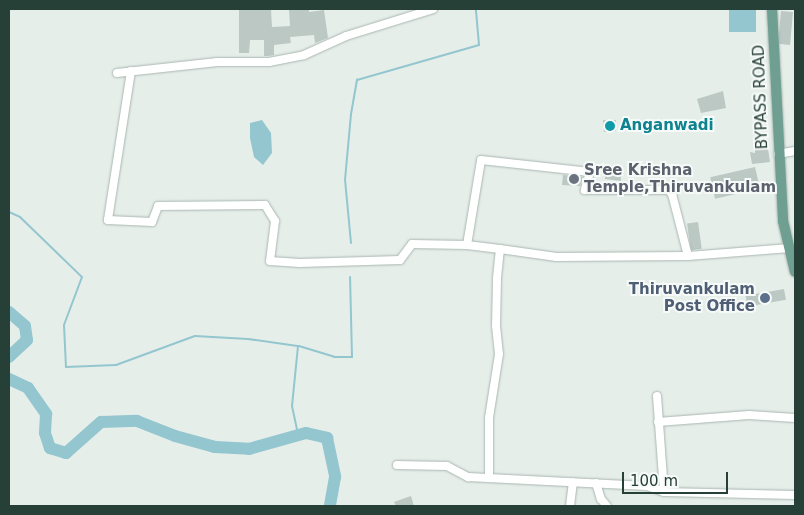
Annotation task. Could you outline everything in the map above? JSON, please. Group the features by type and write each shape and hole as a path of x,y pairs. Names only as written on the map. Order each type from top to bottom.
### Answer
{"main road":[{"name":"BYPASS ROAD","path":"772,9 778,154 783,221 795,272"}],"street":[{"path":"117,73 217,62 269,62 295,57 346,36 416,12 433,9"},
{"path":"131,71 108,220 152,222 158,206 265,205 275,221 270,260 300,263 400,260 412,244 467,245 556,257 688,256 790,248"},
{"path":"778,154 795,151"},
{"path":"467,245 481,160 590,172 585,190 668,190 672,194 688,256"},
{"path":"489,477 489,418 500,354 496,326 500,249"},
{"path":"657,396 658,422 662,443 664,492"},
{"path":"658,422 749,415 795,418"},
{"path":"396,465 447,466 468,477 647,486 664,492 795,495"},
{"path":"570,506 573,482"},
{"path":"596,483 601,499 607,506"}],"water":[{"path":"729,9 756,9 756,32 729,32"},
{"path":"262,120 271,133 272,153 263,165 254,157 250,138 250,123"}],"building":[{"path":"239,9 271,9 272,27 290,26 289,9 309,9 309,12 324,10 328,38 315,43 314,35 290,37 291,43 274,45 274,55 268,56 264,56 264,40 250,40 249,53 239,53"},
{"path":"781,11 793,12 790,45 778,44"},
{"path":"723,91 726,108 701,113 697,99"},
{"name":"Anganwadi","path":"603,120 616,120 616,131 604,132"},
{"path":"755,149 768,149 770,162 752,164 750,152 755,153"},
{"path":"605,166 620,167 621,181 605,179"},
{"path":"755,167 760,188 715,199 710,177"},
{"path":"563,175 583,177 580,186 562,185"},
{"path":"698,222 702,249 691,250 687,224"},
{"name":"Thiruvankulam Post Office","path":"784,289 786,300 748,307 746,296"},
{"path":"411,496 414,506 396,506 394,502"}],"waterway":[{"path":"351,243 345,180 351,114 357,80 479,45 476,9"},
{"path":"9,212 20,217 82,277 64,325 66,367 116,365 195,336 248,339 298,346 292,406 298,435"},
{"path":"299,346 334,357 352,357 350,277"},
{"path":"9,312 25,326 27,340 9,357"},
{"path":"9,379 28,388 46,414 45,433 50,448 66,453 101,422 137,421 175,436 215,447 249,449 306,433 327,438 335,477 330,506"}],"place":[{"name":"Anganwadi","path":"610,126"},
{"name":"Sree Krishna Temple,Thiruvankulam","path":"574,179"},
{"name":"Thiruvankulam Post Office","path":"765,298"}]}
